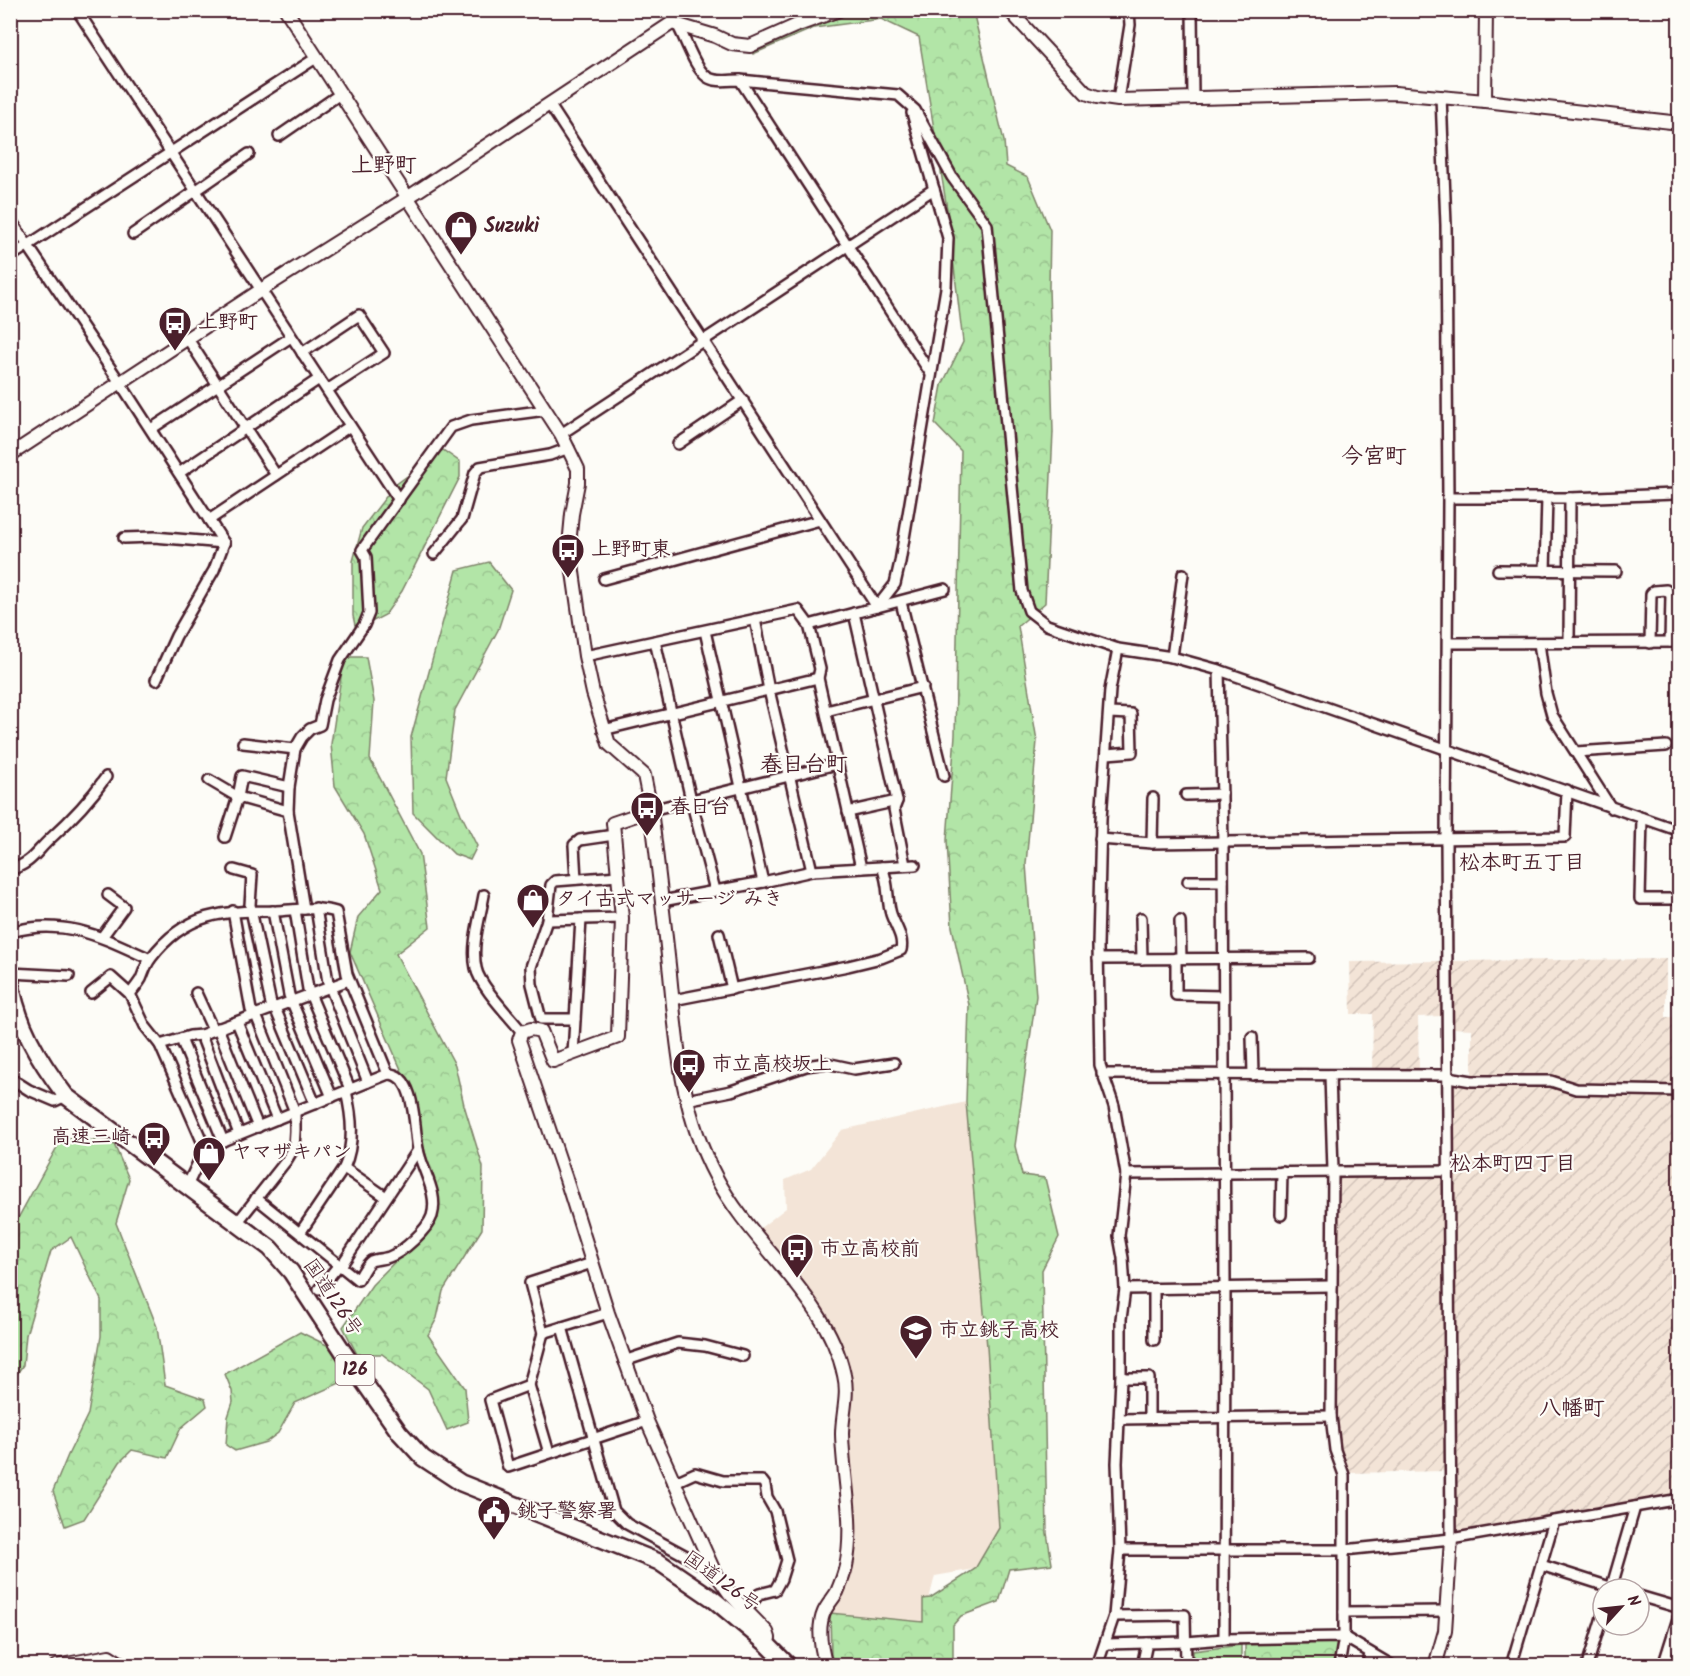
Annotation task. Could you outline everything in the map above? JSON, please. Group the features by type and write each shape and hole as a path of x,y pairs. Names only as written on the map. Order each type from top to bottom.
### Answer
{"highway":[{"name":"国道126号","path":"10,975 15,1022 66,1096 270,1248 291,1272 399,1432 423,1458 461,1483 659,1562 713,1599 789,1665"}],"street":[{"path":"77,10 399,500"},
{"path":"286,10 546,410 569,448 578,469 570,535 585,656 603,730 609,744 644,775 651,810 672,1000 686,1100 702,1149 716,1179 736,1210 820,1317 839,1357 844,1374 845,1402 842,1433 849,1521 848,1545 846,1567 837,1592 824,1612 820,1634 826,1665"},
{"path":"10,455 672,23 715,36 732,44 750,46 839,10"},
{"path":"1009,10 1073,81 1086,93 1096,98 1118,100 1395,93 1485,100 1680,123"},
{"path":"1118,100 1130,25 1129,10"},
{"path":"1192,10 1193,97"},
{"path":"1485,100 1486,10"},
{"path":"678,26 695,61 707,77 720,81 740,80 898,95 915,110 952,177 987,225 1022,591 1029,611 1047,625 1118,648 1172,657 1219,670 1680,831"},
{"path":"10,257 316,58"},
{"path":"740,80 931,374"},
{"path":"279,136 340,94"},
{"path":"1435,1665 1445,1631 1451,1539 1446,839 1448,498 1446,225 1441,96"},
{"path":"549,104 877,607"},
{"path":"877,607 895,584 900,562 946,288 948,237 910,106"},
{"path":"133,234 249,154"},
{"path":"561,434 934,189"},
{"path":"10,219 122,384 224,543"},
{"path":"302,353 359,315 384,353 327,390"},
{"path":"150,429 291,337"},
{"path":"188,339 276,475"},
{"path":"179,473 319,379"},
{"path":"678,444 743,400"},
{"path":"300,1233 349,1157 351,1110 348,1090 308,988 288,811 289,787 296,749 302,737 310,729 320,725 325,700 340,660 364,625 369,613 366,557 362,550 451,427 471,420 546,410"},
{"path":"209,520 350,426"},
{"path":"434,555 462,519 476,473 480,467 550,455 569,448"},
{"path":"1448,498 1570,498 1675,494"},
{"path":"1545,571 1546,498"},
{"path":"1569,643 1570,498"},
{"path":"604,579 820,520"},
{"path":"124,538 154,537 224,543"},
{"path":"156,680 176,636 214,570 224,543"},
{"path":"1498,570 1616,571"},
{"path":"1172,657 1183,574"},
{"path":"809,625 945,589"},
{"path":"1448,643 1675,642 1671,595 1666,590 1654,591 1651,594 1650,642"},
{"path":"901,602 944,776"},
{"path":"585,656 798,609 809,625 820,669 818,678 861,868"},
{"path":"662,901 812,871 910,865 894,809 897,801 854,613"},
{"path":"755,619 769,690 812,871"},
{"path":"705,631 763,882"},
{"path":"655,641 715,890"},
{"path":"1539,643 1546,693 1552,715 1611,808"},
{"path":"1097,1665 1114,1616 1120,1550 1117,1490 1121,1319 1125,1289 1124,1258 1119,1236 1126,1174 1114,1106 1100,1065 1098,959 1100,839 1110,690 1118,648"},
{"path":"1219,670 1223,842 1224,1639"},
{"path":"603,730 818,678"},
{"path":"825,711 923,687"},
{"path":"1107,754 1132,752 1131,714 1109,713"},
{"path":"243,743 296,749"},
{"path":"1576,752 1666,746"},
{"path":"522,1032 531,1029 541,1031 553,1061 618,1037 622,918 613,823 651,810 837,764"},
{"path":"225,837 242,776 289,787"},
{"path":"10,870 32,860 48,841 72,820 106,777"},
{"path":"209,780 238,796 288,811"},
{"path":"1100,839 1152,843 1565,837 1567,790"},
{"path":"1186,795 1222,794"},
{"path":"1152,843 1153,798"},
{"path":"848,812 897,801"},
{"path":"1642,818 1640,899 1680,899"},
{"path":"576,879 574,845 580,840 614,836"},
{"path":"672,1000 848,966 881,958 901,950 902,943 890,912 888,882 882,867"},
{"path":"234,870 252,875 250,905 253,910 270,1004 275,1008 315,1104"},
{"path":"575,1019 541,1019 532,984 531,967 547,920 551,885 555,881 618,876"},
{"path":"1188,881 1223,881"},
{"path":"484,895 474,948 476,970 486,988 522,1032"},
{"path":"102,937 124,907 108,896"},
{"path":"316,908 328,982 368,1082"},
{"path":"130,994 140,980 150,958 180,930 206,916 233,911 316,908 336,912 349,980 388,1074"},
{"path":"233,911 251,1010 256,1015 295,1112 294,1148 237,1223"},
{"path":"273,911 289,995 332,1097"},
{"path":"547,920 622,918"},
{"path":"1141,918 1142,959"},
{"path":"573,1054 581,919"},
{"path":"1180,921 1176,995 1223,996"},
{"path":"10,932 28,927 84,931 150,958"},
{"path":"719,934 732,988"},
{"path":"1098,959 1309,958"},
{"path":"10,975 69,976"},
{"path":"91,993 111,977 130,994 145,1026 160,1045 204,1148"},
{"path":"160,1045 201,1035 349,980"},
{"path":"196,993 216,1029 258,1127"},
{"path":"237,1022 277,1119"},
{"path":"522,1032 519,1040 608,1313 648,1422 673,1483 714,1571 730,1594 767,1632 769,1638 767,1644"},
{"path":"201,1035 239,1134"},
{"path":"1252,1037 1253,1075"},
{"path":"181,1039 223,1141"},
{"path":"686,1100 731,1091 806,1065 826,1063 854,1070 894,1063"},
{"path":"188,1185 204,1148 388,1074 392,1073 399,1078 406,1089 414,1113 418,1150 432,1190 432,1216 409,1244 392,1256 371,1261 358,1280 256,1198"},
{"path":"1102,1074 1448,1076 1472,1081 1551,1081 1576,1089 1680,1091"},
{"path":"1330,1075 1331,1416 1335,1450 1344,1475 1344,1637 1339,1665"},
{"path":"10,1078 29,1090 56,1101 66,1096"},
{"path":"319,1288 340,1265 418,1150"},
{"path":"344,1168 387,1197"},
{"path":"1126,1174 1449,1171"},
{"path":"1281,1215 1282,1172"},
{"path":"549,1453 529,1385 543,1333 530,1282 592,1263"},
{"path":"1125,1289 1332,1286"},
{"path":"1154,1289 1154,1340"},
{"path":"543,1333 608,1313"},
{"path":"562,1327 614,1510 627,1524 714,1571"},
{"path":"624,1360 678,1343 705,1346 743,1356"},
{"path":"1121,1378 1149,1378 1149,1418"},
{"path":"529,1385 490,1400 508,1467 648,1422"},
{"path":"1119,1419 1331,1416"},
{"path":"673,1483 695,1473 723,1481 762,1481 765,1485 766,1497 775,1511 787,1560 775,1590 759,1594 746,1611"},
{"path":"1120,1550 1344,1550 1451,1539 1680,1499"},
{"path":"1616,1577 1635,1507"},
{"path":"1511,1665 1554,1521"},
{"path":"1541,1566 1591,1581"},
{"path":"1651,1600 1680,1610 1664,1665"},
{"path":"1344,1612 1446,1611"},
{"path":"1114,1616 1185,1615 1186,1665"},
{"path":"1106,1644 1344,1637 1394,1665"},
{"path":"1587,1665 1596,1637"},
{"path":"1142,1665 1147,1643"},
{"path":"1368,1665 1370,1653"},
{"path":"56,1665 109,1656 124,1665"}],"shaded area":[{"path":"1666,959 1666,1017 1680,1017 1679,1495 1462,1533 1455,1527 1452,1088 1457,1085 1469,1085 1472,1076 1472,1029 1451,1028 1451,961"},
{"path":"1443,961 1443,1016 1418,1017 1419,1072 1372,1072 1373,1014 1351,1014 1350,962"},
{"name":"市立銚子高校","path":"966,1102 987,1347 999,1528 975,1569 935,1576 923,1622 829,1613 858,1538 853,1531 846,1443 848,1373 759,1229 786,1208 785,1180 811,1169 842,1130"},
{"path":"1446,1173 1446,1471 1346,1473 1334,1430 1336,1174"}],"green space":[{"path":"841,11 973,11 1004,141 1006,166 1028,177 1050,230 1049,288 1053,432 1045,603 1018,626 1037,741 1026,864 1036,996 1015,1146 1022,1175 1045,1178 1059,1237 1042,1270 1047,1533 1052,1564 1009,1569 999,1602 961,1616 953,1625 953,1662 950,1665 833,1665 831,1654 830,1613 923,1622 923,1599 930,1598 975,1569 999,1528 987,1347 966,1102 969,1005 952,927 947,840 955,735 961,451 935,424 942,385 963,342 947,209 919,37 881,19 814,28 753,54 750,46"},
{"path":"443,450 460,462 460,477 402,591 385,615 356,630 353,616 353,561 362,528 395,485"},
{"path":"489,562 511,590 498,630 455,710 446,777 477,846 470,860 454,854 413,813 411,737 457,570"},
{"path":"344,657 366,657 374,701 370,759 420,854 430,927 396,954 455,1065 464,1105 483,1167 482,1229 443,1291 437,1318 428,1335 465,1388 468,1422 447,1430 428,1389 382,1354 357,1354 343,1327 372,1285 438,1218 431,1174 406,1081 350,952 358,917 382,889 364,834 335,786 331,744"},
{"path":"62,1138 113,1142 129,1179 116,1223 157,1327 165,1385 205,1399 207,1406 181,1428 167,1458 132,1450 120,1462 84,1519 65,1526 53,1491 88,1414 101,1336 101,1300 71,1237 51,1251 26,1335 23,1365 10,1384 11,1231"},
{"path":"300,1332 333,1348 349,1379 295,1403 278,1433 266,1442 235,1451 226,1445 228,1417 233,1402 232,1391 225,1374"},
{"path":"1335,1640 1339,1645 1336,1665 1245,1666 1245,1644"},
{"path":"1241,1645 1241,1665 1193,1665 1193,1651"}],"waterway":[{"path":"1669,744 1680,743"},
{"path":"126,1661 153,1666"},
{"path":"94,1666 112,1663"}],"place":[{"name":"Suzuki","path":"461,256"},
{"name":"上野町","path":"175,352"},
{"name":"上野町東","path":"568,579"},
{"name":"春日台","path":"647,837"},
{"name":"タイ古式マッサージ みき","path":"533,929"},
{"name":"市立高校坂上","path":"689,1094"},
{"name":"高速三崎","path":"154,1167"},
{"name":"ヤマザキパン","path":"209,1182"},
{"name":"市立高校前","path":"797,1279"},
{"name":"市立銚子高校","path":"916,1360"},
{"name":"銚子警察署","path":"494,1541"}],"district":[{"name":"上野町","path":"384,166"},
{"name":"今宮町","path":"1374,457"},
{"name":"春日台町","path":"804,765"},
{"name":"松本町五丁目","path":"1522,863"},
{"name":"松本町四丁目","path":"1513,1164"},
{"name":"八幡町","path":"1572,1409"}]}
